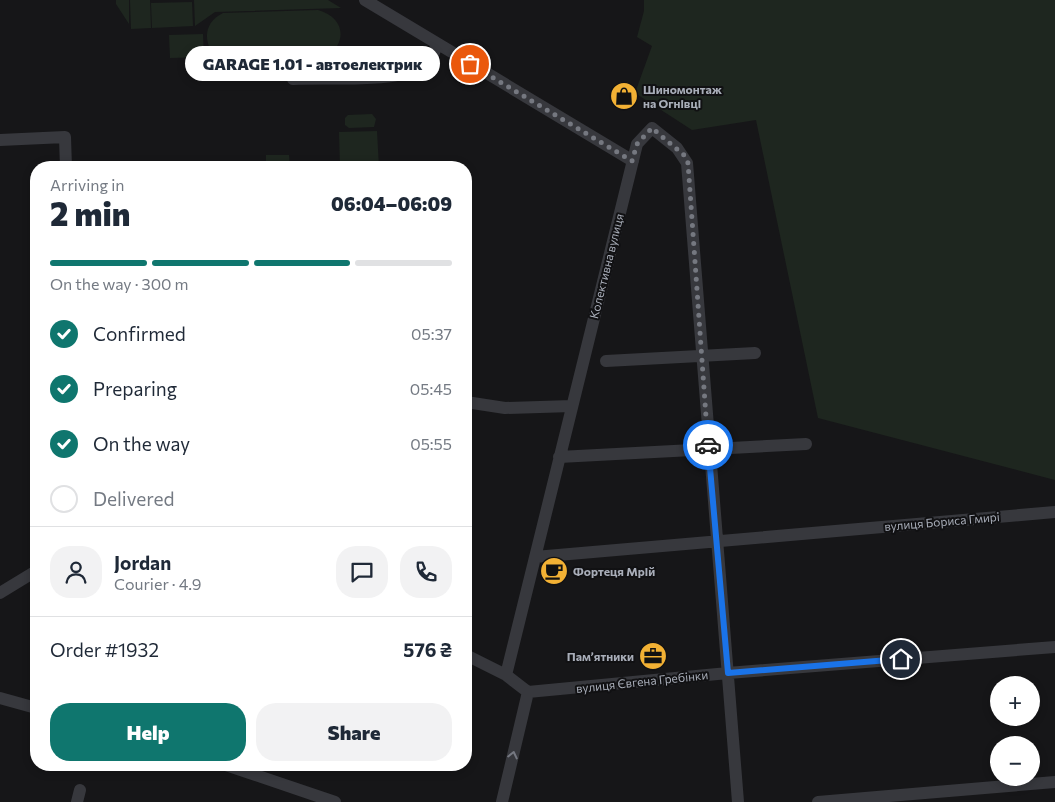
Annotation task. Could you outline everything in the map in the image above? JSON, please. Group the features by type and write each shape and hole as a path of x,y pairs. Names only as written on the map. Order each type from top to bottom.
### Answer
{"street":[{"path":"365,0 632,161"},
{"path":"294,79 376,76 416,72 429,67 437,44"},
{"name":"Колективна вулиця","path":"506,675 632,161 637,144 652,128 677,148 688,163 702,356"},
{"path":"0,140 65,137 66,161"},
{"path":"606,361 754,353"},
{"path":"702,356 708,450 738,802"},
{"path":"472,403 505,408 572,406"},
{"path":"559,457 806,444"},
{"name":"вулиця Бориса Гмирі","path":"534,557 829,530 1055,512"},
{"path":"0,593 30,575"},
{"name":"вулиця Євгена Гребінки","path":"528,692 728,673 1055,647"},
{"path":"472,658 506,675 528,692 502,802"},
{"path":"0,698 30,706"},
{"path":"244,771 335,802"},
{"path":"818,802 1055,782"}],"shaded area":[{"path":"116,0 129,0 129,24 116,4"},
{"path":"130,0 150,0 151,28 131,29"},
{"path":"194,0 328,0 341,8 215,12 195,26"},
{"path":"644,0 1055,0 1055,480 818,418 756,120 692,130 635,93 652,46 637,37 644,11"},
{"path":"192,2 193,26 152,28 151,3"},
{"path":"318,10 333,18 338,23 340,30 338,43 327,57 227,62 218,60 207,41 208,28 211,22 223,13"},
{"path":"203,34 204,57 170,58 169,35"},
{"path":"372,114 376,119 374,127 349,128 345,125 345,118 348,115"},
{"path":"377,131 379,161 340,161 339,132"},
{"path":"266,155 289,155 290,161 266,161"}],"way so far":[{"path":"470,64 632,161 637,144 652,128 685,156 688,163 708,445"}],"place":[{"name":"GARAGE 1.01 - автоелектрик","path":"470,64"},
{"name":"Шиномонтаж на Огнівці","path":"624,96"},
{"name":"Фортеця Мрій","path":"554,571"},
{"name":"Памʼятники","path":"653,656"}],"route":[{"path":"708,445 728,673 901,659"}]}
